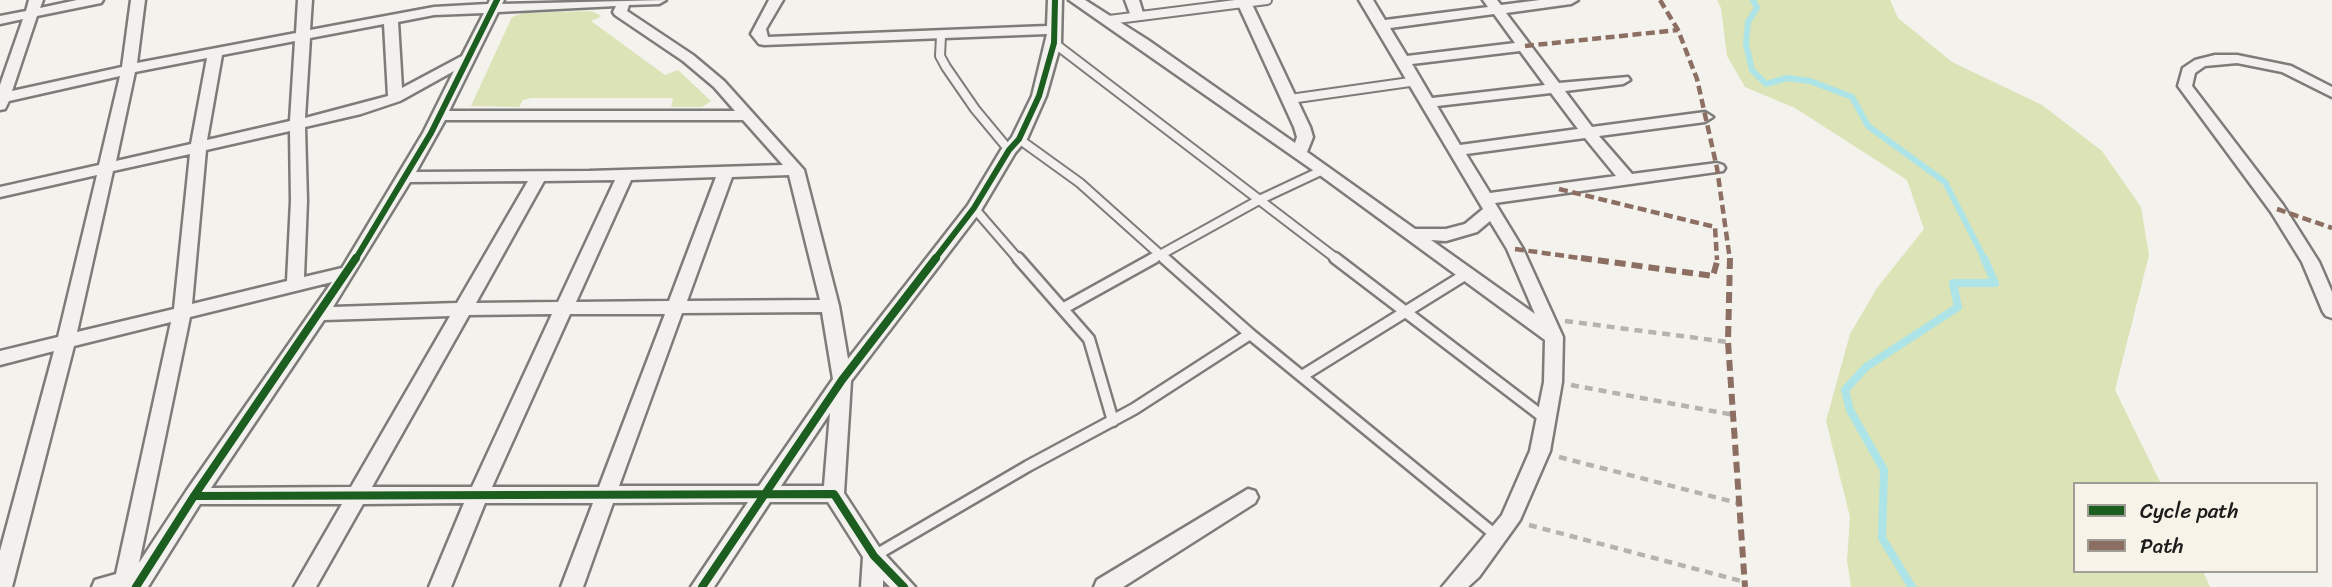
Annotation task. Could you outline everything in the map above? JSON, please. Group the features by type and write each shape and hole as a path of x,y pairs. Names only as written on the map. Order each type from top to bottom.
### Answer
{"street":[{"path":"0,20 34,6 96,0"},
{"path":"1,587 66,341 129,69 138,0"},
{"path":"295,286 299,201 297,125 305,0"},
{"path":"1,102 129,69 434,11 495,4 659,0"},
{"path":"776,0 759,29 758,34 764,41 941,36 1055,37"},
{"path":"702,587 842,380 974,208 1014,144 1039,96 1055,37 1055,0"},
{"path":"1076,0 1109,20 1299,153 1553,337"},
{"path":"1132,0 1137,16"},
{"path":"1366,0 1516,249 1553,337 1553,382 1540,452 1510,520 1471,571 1453,587"},
{"path":"1380,25 1494,5 1571,0"},
{"path":"625,1 620,12 688,58 719,85 796,170 830,306 842,380 834,494 874,556 904,587"},
{"path":"1244,1 1305,137 1299,153"},
{"path":"103,587 135,581 348,272 439,116 495,4"},
{"path":"1494,5 1588,132 1627,179"},
{"path":"1,102 34,6"},
{"path":"391,19 395,98"},
{"path":"1403,61 1525,46"},
{"path":"135,581 182,314 198,148 215,52"},
{"path":"0,192 297,125 395,98 466,59"},
{"path":"2331,307 2310,262 2277,209 2185,86 2188,71 2200,63 2215,59 2237,59 2286,69 2332,93"},
{"path":"1429,103 1623,80"},
{"path":"439,116 748,115"},
{"path":"1457,150 1705,117"},
{"path":"1413,234 1446,235 1471,229 1488,204 1627,179 1717,168"},
{"path":"405,177 538,177 796,170"},
{"path":"572,587 726,172"},
{"path":"440,587 478,495 625,175"},
{"path":"305,587 538,177"},
{"path":"0,358 348,272"},
{"path":"319,314 462,309 830,306"},
{"path":"194,496 834,494"},
{"path":"1105,587 1248,496"},
{"path":"872,587 874,556"}],"lane":[{"path":"1109,20 1267,0"},
{"path":"941,36 940,55 975,109 1014,144 1080,183 1250,334 1498,537"},
{"path":"1055,37 1259,200 1546,419"},
{"path":"1290,99 1417,81"},
{"path":"1064,308 1259,200 1323,170"},
{"path":"974,208 1089,339 1114,421"},
{"path":"1302,376 1404,310 1468,273"},
{"path":"874,556 1028,466 1114,421 1250,334"}],"path":[{"path":"1545,318 1728,342"},
{"path":"1553,382 1734,415"},
{"path":"1540,452 1738,503"},
{"path":"1510,520 1745,582"}],"green space":[{"path":"1717,0 1890,0 1898,18 1952,62 2042,105 2102,151 2141,207 2149,255 2115,390 2160,482 2073,482 2073,573 2204,573 2210,587 1851,587 1847,560 1850,517 1826,421 1850,334 1877,288 1924,229 1907,180 1795,108 1745,87 1727,56 1721,8"},
{"path":"591,11 602,16 591,21 665,75 678,70 711,101 702,107 671,107 671,98 531,98 523,100 519,107 471,106 512,17 524,13"}],"waterway":[{"path":"1753,0 1757,8 1748,22 1746,44 1752,70 1766,84 1787,78 1810,81 1852,97 1868,126 1945,182 1984,258"},
{"path":"1912,587 1882,538 1884,470 1850,410 1845,390 1866,367 1958,307 1953,283 1995,283 1984,258"}],"marked path":[{"path":"1660,0 1678,30 1697,79 1717,168 1730,259 1728,342 1745,587"},
{"path":"1525,46 1678,30"},
{"path":"1515,249 1713,276 1718,257 1715,227 1559,189"},
{"path":"2277,209 2332,228"}],"cycle path":[{"path":"136,587 194,496 348,272 431,133 497,0"},
{"path":"702,587 842,380 974,208 1009,150 1019,139 1039,96 1054,43 1055,0"},
{"path":"194,496 834,494 874,556 904,587"}]}
